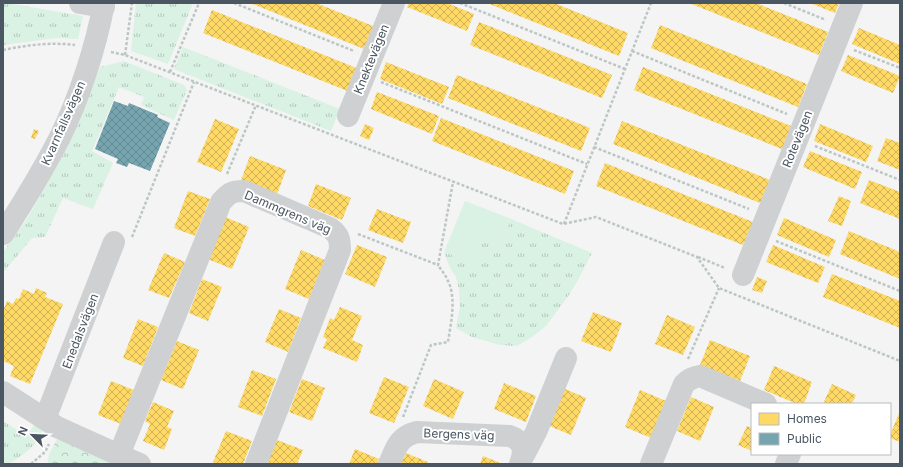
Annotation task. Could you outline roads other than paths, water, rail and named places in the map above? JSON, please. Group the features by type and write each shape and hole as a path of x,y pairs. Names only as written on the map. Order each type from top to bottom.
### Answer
{"street":[{"path":"80,3 104,5"},
{"name":"Knektevägen","path":"348,116 394,3"},
{"name":"Rotevägen","path":"743,275 852,3"},
{"name":"Kvarnfallsvägen","path":"3,234 43,170 76,99 96,40 104,5"},
{"name":"Dammgrens väg","path":"119,455 221,202 228,194 235,191 244,191 330,228 337,234 340,242 340,250 256,464"},
{"name":"Enedalsvägen","path":"45,419 114,242"},
{"path":"522,460 536,432 566,358"},
{"path":"651,464 684,384 688,379 700,376 764,403"},
{"path":"3,392 57,428 140,464"},
{"name":"Bergens väg","path":"389,464 396,447 402,439 409,434 417,432 510,436 515,438 520,443 523,449 522,460"}]}
